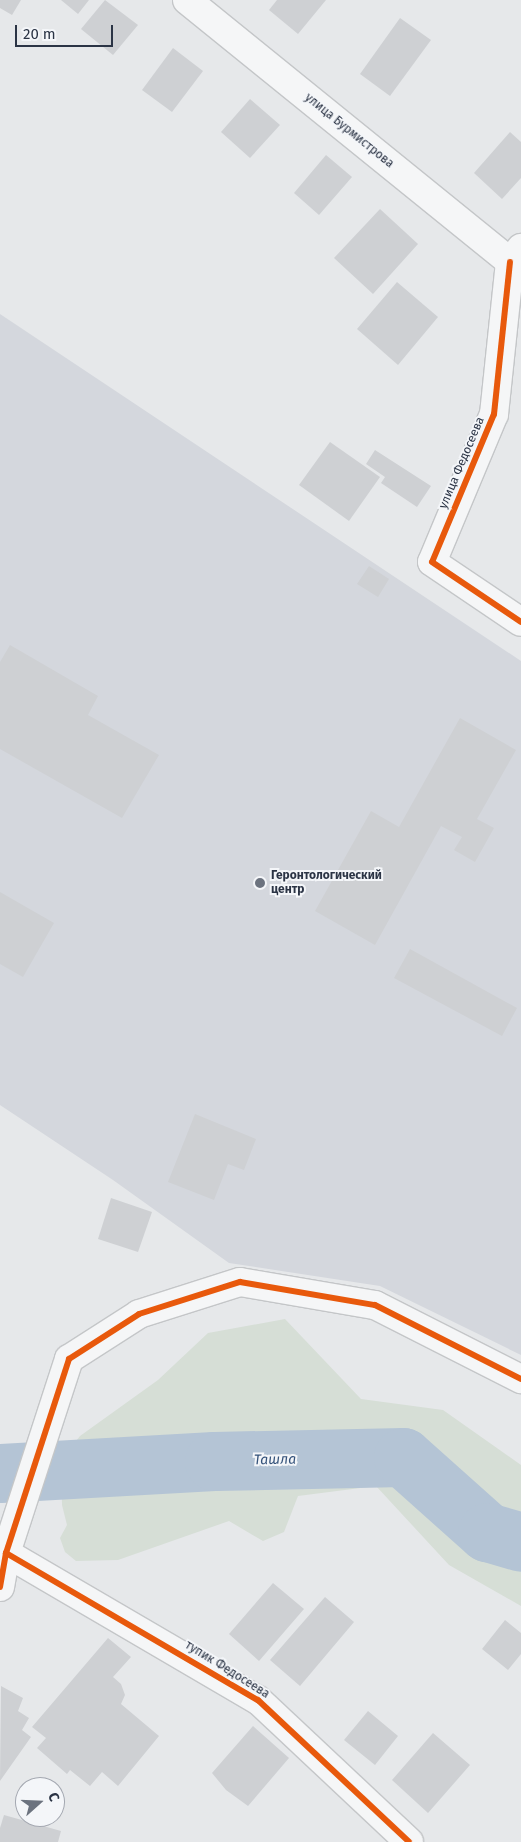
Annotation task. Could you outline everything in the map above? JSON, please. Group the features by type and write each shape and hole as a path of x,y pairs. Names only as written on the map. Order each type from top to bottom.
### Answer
{"street":[{"name":"улица Бурмистрова","path":"187,0 515,255"},
{"name":"улица Федосеева","path":"515,255 494,414 432,562 521,622"},
{"path":"0,1587 6,1553 69,1359 138,1314 240,1282 375,1305 521,1379"},
{"name":"тупик Федосеева","path":"6,1553 258,1700 409,1842"}],"shaded area":[{"name":"Геронтологический центр","path":"0,314 521,661 521,1355 380,1286 229,1263 113,1180 0,1105"},
{"path":"285,1319 361,1399 443,1410 521,1465 521,1606 449,1565 376,1486 298,1496 284,1532 263,1541 229,1521 118,1560 76,1561 65,1552 60,1538 67,1525 62,1505 61,1460 80,1436 158,1380 208,1333"}],"building":[{"path":"0,0 21,0 12,15 0,8"},
{"path":"61,0 89,0 78,14"},
{"path":"105,0 138,25 113,55 81,29"},
{"path":"277,0 326,0 298,34 269,10"},
{"path":"400,18 431,40 390,96 360,74"},
{"path":"173,48 203,71 172,112 142,90"},
{"path":"250,99 280,125 250,158 221,132"},
{"path":"510,132 521,142 521,178 502,199 474,173"},
{"path":"326,155 352,177 319,215 294,193"},
{"path":"380,209 418,244 373,294 334,258"},
{"path":"397,282 438,317 398,365 357,329"},
{"path":"330,442 380,477 349,521 299,485"},
{"path":"375,450 431,486 417,507 381,483 385,477 366,464"},
{"path":"369,566 389,579 378,597 357,584"},
{"path":"10,645 98,696 88,715 159,755 122,818 0,749 0,662"},
{"path":"460,718 516,750 477,819 494,828 475,862 454,850 462,837 441,826 375,945 315,911 371,811 399,827"},
{"path":"0,892 54,923 23,977 0,964"},
{"path":"410,949 517,1008 502,1036 394,978"},
{"path":"195,1114 256,1139 244,1170 228,1164 214,1200 168,1182"},
{"path":"111,1198 152,1212 138,1252 98,1239"},
{"path":"273,1583 304,1609 259,1661 229,1634"},
{"path":"325,1597 354,1622 300,1686 270,1660"},
{"path":"505,1620 521,1633 521,1654 508,1670 482,1649"},
{"path":"108,1638 131,1657 113,1677 121,1684 125,1695 121,1704 159,1736 118,1786 102,1772 90,1786 70,1770 67,1774 37,1748 46,1738 32,1727"},
{"path":"1,1686 23,1698 18,1711 29,1718 22,1730 31,1737 0,1781"},
{"path":"368,1711 398,1736 375,1765 344,1740"},
{"path":"253,1726 289,1758 248,1806 226,1790 212,1773"},
{"path":"433,1733 470,1765 428,1813 392,1780"},
{"path":"4,1815 15,1818 15,1827 47,1827 61,1831 58,1842 0,1842 0,1828"}],"waterway":[{"name":"Ташла","path":"0,1473 214,1461 403,1457 487,1532 521,1542"}],"cycle path":[{"path":"510,262 494,414 432,562 521,622"},
{"path":"0,1587 6,1553 69,1359 139,1314 240,1282 375,1305 521,1379"},
{"path":"6,1553 258,1700 409,1842"}],"place":[{"name":"Геронтологический центр","path":"260,883"}]}
